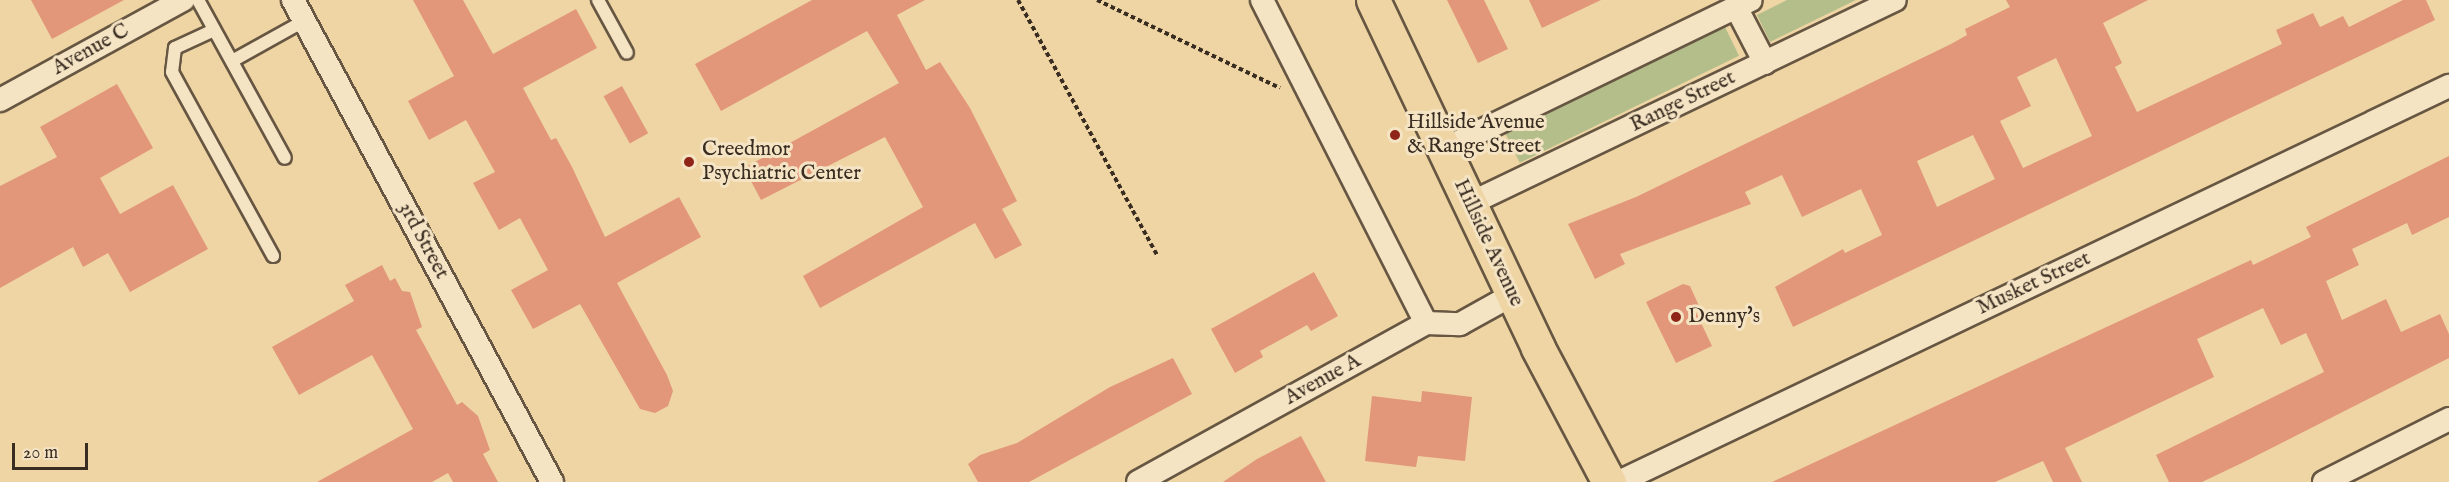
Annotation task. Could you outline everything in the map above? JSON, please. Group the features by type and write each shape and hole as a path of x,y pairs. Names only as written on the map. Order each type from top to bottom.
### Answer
{"main road":[{"name":"Hillside Avenue","path":"1374,0 1471,203 1512,295 1609,482"}],"street":[{"name":"Avenue C","path":"0,100 183,0"},
{"name":"3rd Street","path":"293,0 552,482"},
{"path":"1262,0 1426,323 1460,324 1512,295"},
{"name":"Range Street","path":"1471,203 1895,0"},
{"path":"1444,148 1744,3 1765,63"},
{"name":"Musket Street","path":"1619,482 2449,86"},
{"name":"Avenue A","path":"1138,482 1426,323"},
{"path":"2324,482 2449,419"}],"lane":[{"path":"198,0 285,158"},
{"path":"598,0 627,53"},
{"path":"232,61 304,21"},
{"path":"214,30 176,48 172,72 273,255"}],"path":[{"path":"1018,0 1157,255"},
{"path":"1097,0 1316,105"}],"green space":[{"path":"1787,0 1856,0 1770,42 1757,15"},
{"path":"1725,27 1739,56 1520,163 1506,134"}],"building":[{"path":"31,0 124,0 52,39"},
{"path":"413,0 463,0 493,54 576,9 597,48 523,88 551,140 556,138 605,237 679,197 701,237 617,283 667,375 673,391 668,406 655,413 640,409 580,304 533,329 511,290 548,270 520,218 499,230 473,183 495,172 466,120 429,140 408,101 454,76"},
{"path":"812,0 925,0 897,15 926,70 940,62 970,108 1017,201 1002,209 1022,245 995,259 975,223 820,308 803,276 923,207 885,137 761,200 744,168 899,83 867,31 721,111 695,64"},
{"path":"1447,0 1484,0 1508,49 1478,63"},
{"path":"1529,0 1601,0 1542,28"},
{"path":"2006,0 2148,0 2103,23 2122,63 2115,67 2137,112 2282,44 2276,30 2313,13 2320,27 2343,16 2349,27 2403,0 2426,0 2435,20 1793,327 1775,287 1843,249 1845,253 1882,235 1861,189 1802,217 1782,175 1745,192 1751,204 1620,254 1625,264 1595,279 1568,224 1636,197 1951,44 1967,35 1965,29 2010,7","holes":["2056,58 2092,136 2023,168 2000,121 2031,106 2017,77","1973,135 1995,179 1937,207 1917,161"]},
{"path":"117,84 153,148 100,178 120,214 173,185 208,249 130,292 108,253 83,267 73,247 0,288 0,186 57,157 40,127"},
{"path":"622,86 648,133 630,143 604,96"},
{"path":"2449,156 2449,217 2412,235 2407,223 2352,249 2359,265 2326,281 2342,320 2386,299 2401,332 2440,314 2449,334 2449,358 2244,462 2202,482 2169,482 2156,455 2324,372 2306,333 2281,345 2263,308 2197,339 2214,377 2065,448 2082,482 2053,482 2043,461 1995,482 1772,482 2251,260 2253,265 2311,237 2306,227"},
{"path":"382,265 390,281 395,278 402,291 410,292 422,327 416,330 457,405 462,402 478,416 490,450 483,454 498,482 453,482 448,473 432,482 317,482 413,429 372,355 299,395 272,347 354,301 345,285"},
{"path":"1314,272 1338,316 1311,331 1307,325 1260,351 1263,357 1235,373 1211,329"},
{"name":"Denny's","path":"1683,284 1690,286 1699,306 1694,308 1712,346 1676,363 1646,302"},
{"path":"1173,358 1192,394 1029,482 978,482 968,464 980,455 1017,443 1110,387"},
{"path":"1422,391 1472,397 1465,461 1418,456 1416,467 1365,461 1372,396 1421,402"},
{"path":"1301,436 1326,482 1223,482 1257,459"}],"place":[{"name":"Hillside Avenue & Range Street","path":"1395,135"},
{"name":"Creedmor Psychiatric Center","path":"689,162"},
{"name":"Denny's","path":"1676,317"}]}
